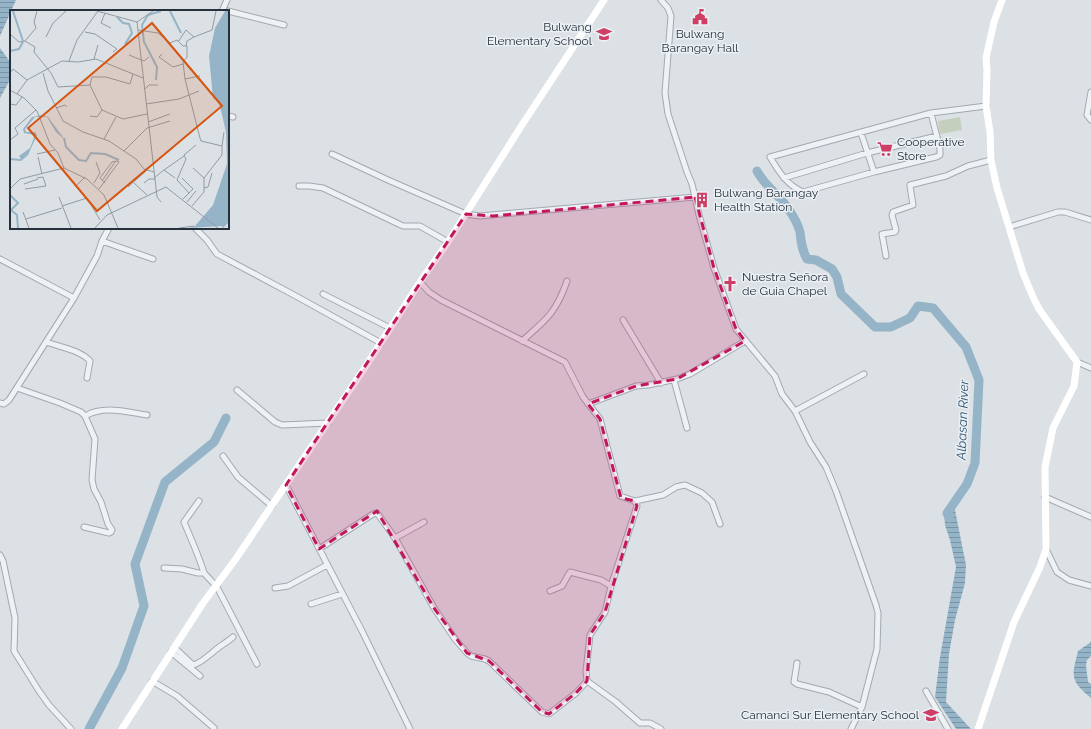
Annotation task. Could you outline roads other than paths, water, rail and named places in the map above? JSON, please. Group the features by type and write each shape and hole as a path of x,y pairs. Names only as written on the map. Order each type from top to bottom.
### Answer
{"street":[{"path":"225,10 227,0"},
{"path":"122,729 204,603 217,587 272,506 448,242 604,0"},
{"path":"661,0 668,8 671,16 665,103 677,144 692,184 714,268 736,329 775,376 782,394 795,411 810,442 826,467 836,491 877,609 877,649 862,707 851,729"},
{"path":"1002,0 994,22 986,58 986,106 990,132 991,160 1023,273 1033,297 1039,309 1077,362 1091,368"},
{"path":"229,12 284,25"},
{"path":"1091,92 1088,115 1091,120"},
{"path":"931,113 940,149 940,154 936,157 874,172 803,192 795,188 784,178 770,157 931,113 986,106"},
{"path":"861,133 874,172"},
{"path":"784,178 867,153 937,136"},
{"path":"332,154 466,214 480,216 695,197"},
{"path":"886,256 882,234 895,232 896,230 892,215 893,212 913,205 910,185 946,176 968,166 991,160"},
{"path":"298,186 323,188 403,226 420,226 448,242"},
{"path":"1009,227 1058,212 1065,212 1091,220"},
{"path":"0,403 4,404 9,400 74,298 97,256 102,241 108,229"},
{"path":"196,229 207,240 217,254 381,343"},
{"path":"102,241 153,259"},
{"path":"0,259 74,298"},
{"path":"522,341 544,323 552,313 561,298 567,281"},
{"path":"420,282 429,292 441,300 565,362 588,404 600,419 620,496 635,501 663,495 676,487 685,485 702,493 712,502 720,524"},
{"path":"323,294 390,328"},
{"path":"623,320 660,383"},
{"path":"588,404 636,386 674,380 690,374 745,341"},
{"path":"46,342 87,358 90,361 87,378"},
{"path":"978,729 1014,622 1040,567 1046,549 1045,467 1054,428 1074,386 1077,362"},
{"path":"795,411 864,374"},
{"path":"674,380 687,428"},
{"path":"17,388 60,403 81,412 85,416 95,440 92,480 94,489 101,502 108,524 112,530 109,533 84,527"},
{"path":"237,390 275,422 282,425 328,423"},
{"path":"85,416 95,411 117,410 147,415"},
{"path":"223,456 238,477 272,506"},
{"path":"286,485 326,565 362,631 410,729"},
{"path":"1045,497 1091,517"},
{"path":"199,501 184,522 201,561 204,573 217,587 257,664"},
{"path":"318,549 376,513 380,515 395,538 434,608 462,648 471,656 489,661 542,712 549,714 576,693 587,681 586,671 590,635 605,612 611,586 637,506 635,501"},
{"path":"395,538 424,522"},
{"path":"1046,549 1057,572 1069,580 1091,586"},
{"path":"0,555 3,561 15,618 14,651 49,706 71,729"},
{"path":"275,588 288,586 326,565"},
{"path":"164,568 182,569 204,573"},
{"path":"550,591 562,586 570,572 601,580 611,586"},
{"path":"311,604 342,594"},
{"path":"173,650 193,665 204,660 212,652 233,637"},
{"path":"173,650 200,676"},
{"path":"797,663 794,682 829,692 862,707"},
{"path":"152,681 178,696 214,728"},
{"path":"587,681 640,722 650,723 661,729"},
{"path":"926,691 948,729"}],"water":[{"path":"0,0 16,0 12,10 10,10 10,14 0,36"},
{"path":"0,48 10,62 10,80 0,98"},
{"path":"954,505 966,565 965,583 955,620 949,654 946,702 971,729 956,729 935,697 940,657 956,567 945,525 944,512"},
{"path":"1091,642 1091,656 1087,660 1086,665 1088,682 1091,684 1091,698 1079,687 1076,682 1074,677 1074,666 1078,651"}],"waterway":[{"name":"Albasan River","path":"757,171 763,181 783,202 793,216 800,232 801,243 807,259 816,260 832,269 837,277 841,294 875,327 891,327 910,318 918,306 933,308 966,347 979,380 975,463 967,484 947,513 949,518"},
{"path":"89,729 122,668 144,606 135,564 165,482 214,442 226,418"}],"place":[{"name":"Bulwang Barangay Hall","path":"700,17"},
{"name":"Bulwang Elementary School","path":"604,34"},
{"name":"Cooperative Store","path":"885,149"},
{"name":"Bulwang Barangay Health Station","path":"702,200"},
{"name":"Nuestra Señora de Guia Chapel","path":"730,284"},
{"name":"Camanci Sur Elementary School","path":"931,715"}]}
